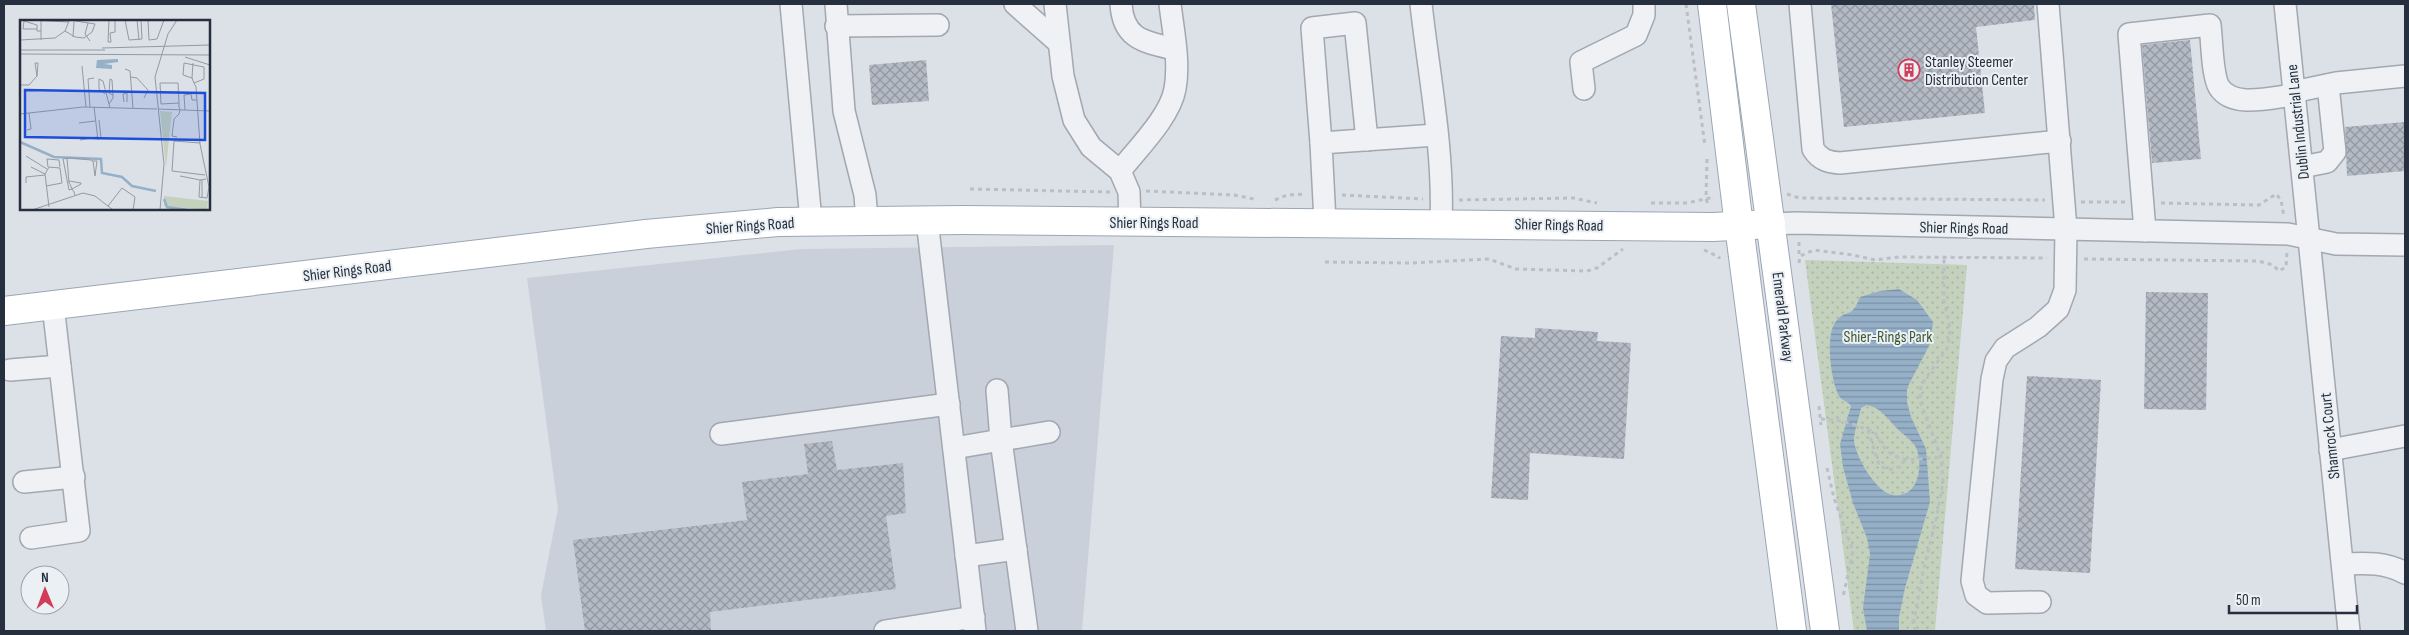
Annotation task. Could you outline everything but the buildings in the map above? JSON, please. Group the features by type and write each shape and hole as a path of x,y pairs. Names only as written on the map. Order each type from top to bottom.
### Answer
{"main road":[{"name":"Emerald Parkway","path":"1712,4 1738,226 1792,631"},
{"name":"Emerald Parkway","path":"1740,4 1772,224 1824,631"},
{"name":"Shier Rings Road","path":"4,311 646,234 778,222 927,220 1130,223 1441,222 1738,226 1772,224"}],"street":[{"path":"791,4 811,221"},
{"path":"836,4 836,26 844,111 865,195 867,221"},
{"path":"1015,4 1059,43"},
{"path":"1055,4 1063,76 1074,120 1091,147 1120,171 1129,192 1130,223"},
{"path":"1121,4 1122,18 1126,27 1135,37 1151,44 1174,49"},
{"path":"1120,171 1166,111 1175,89 1170,4"},
{"path":"1421,4 1442,200 1441,222"},
{"path":"1584,89 1581,62 1636,34 1644,16 1644,4"},
{"path":"1800,4 1813,149 1818,157 1829,162 1840,163 2060,141"},
{"path":"2040,602 1987,603 1976,595 1972,581 1992,379 1996,361 2005,348 2038,327 2058,309 2065,290 2066,229 2048,4"},
{"name":"Dublin Industrial Lane","path":"2284,4 2309,240"},
{"path":"1325,222 1312,28 1355,23 1367,140"},
{"path":"836,26 938,25"},
{"path":"2145,231 2129,34 2210,25 2219,86 2224,93 2246,100 2294,93 2328,85 2405,76"},
{"path":"2302,167 2327,162 2334,152 2328,85"},
{"path":"1321,143 1436,135"},
{"path":"885,631 974,624 927,220"},
{"name":"Shier Rings Road","path":"1772,224 1796,222 2288,234 2309,240 2336,244 2405,245"},
{"name":"Shamrock Court","path":"2309,240 2349,631"},
{"path":"31,538 79,531 53,306"},
{"path":"10,370 60,366"},
{"path":"997,390 1001,440 1027,631"},
{"path":"721,434 948,404"},
{"path":"954,448 1048,432"},
{"path":"2330,450 2405,436"},
{"path":"24,482 74,477"},
{"path":"966,556 1016,549"},
{"path":"2343,564 2379,563 2393,566 2405,573"}],"path":[{"path":"1686,4 1707,158 1706,198"},
{"path":"1783,186 1784,193 1799,198 2142,202 2252,206 2267,202 2276,194"},
{"path":"1326,262 1411,263 1489,259 1516,269 1587,271 1597,268 1620,249 1630,249"},
{"path":"1696,250 1704,250 1719,257 1720,267"},
{"path":"1796,272 1800,256 1814,250 1854,255 1875,260 1899,257 1944,256 2258,260 2273,265 2279,272 2286,267"},
{"path":"1915,631 1914,620 1923,572 1943,482 1941,458 1920,400 1922,385 1948,347 1950,328 1944,301 1944,256"},
{"path":"1818,404 1822,428"},
{"path":"1821,419 1843,421 1876,432 1882,446 1896,458 1916,460 1941,458"},
{"path":"1867,429 1879,465 1888,470 1900,467 1905,460"},
{"path":"1826,466 1834,498 1853,551 1843,600"}],"shaded area":[{"path":"1114,245 1082,631 546,631 541,595 558,509 527,278 801,249"}],"green space":[{"name":"Shier-Rings Park","path":"1805,260 1967,265 1935,631 1854,631"}],"water":[{"path":"1899,289 1917,300 1933,322 1930,344 1907,388 1907,402 1911,417 1926,449 1930,502 1905,588 1899,617 1899,631 1867,631 1863,608 1870,554 1867,538 1853,503 1843,467 1840,444 1851,406 1839,396 1836,389 1830,357 1831,335 1837,320 1854,309 1860,297 1880,291","holes":["1867,405 1878,409 1911,440 1917,450 1919,457 1917,480 1908,492 1901,495 1886,493 1873,480 1857,453 1854,438 1861,408"]}],"place":[{"name":"Stanley Steemer Distribution Center","path":"1909,70"}]}
